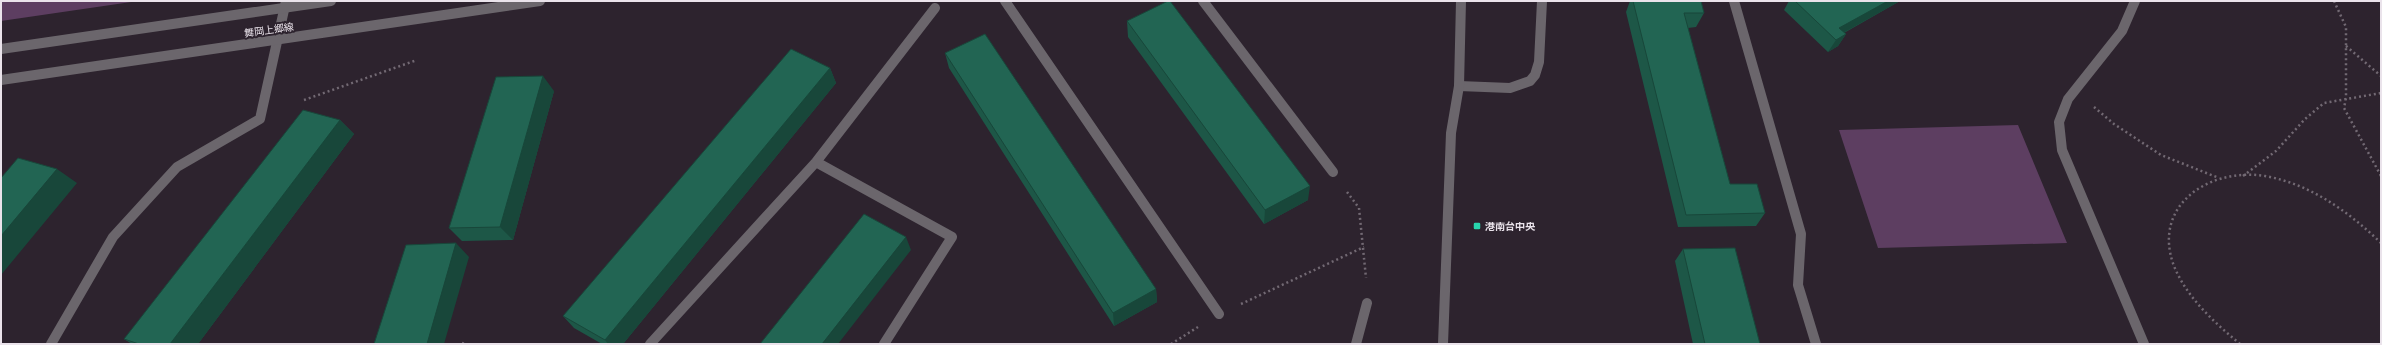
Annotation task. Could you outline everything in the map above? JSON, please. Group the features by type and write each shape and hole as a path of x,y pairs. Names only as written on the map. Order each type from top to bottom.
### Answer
{"street":[{"path":"51,344 113,237 177,167 260,119 286,1"},
{"name":"舞岡上郷線","path":"1,49 331,1"},
{"name":"舞岡上郷線","path":"1,80 540,1"},
{"path":"1005,1 1219,314"},
{"path":"1203,1 1332,172"},
{"path":"1443,344 1451,132 1459,86 1461,1"},
{"path":"1459,86 1510,88 1530,80 1535,74 1539,62 1542,1"},
{"path":"1734,1 1801,234 1798,285 1816,344"},
{"path":"2135,1 2122,30 2068,99 2059,122 2062,150 2144,344"},
{"path":"650,344 816,162 935,8"},
{"path":"816,162 952,237 884,344"},
{"path":"1356,344 1367,303"}],"path":[{"path":"2334,1 2346,27 2346,98 2344,108 2381,176"},
{"path":"2346,46 2381,76"},
{"path":"304,100 417,60"},
{"path":"2075,90 2114,124 2161,155 2219,178"},
{"path":"2243,176 2276,151 2304,119 2324,103 2381,93"},
{"path":"1332,172 1359,208 1364,247 1367,303"},
{"path":"2240,344 2215,324 2195,302 2180,279 2172,256 2170,234 2174,214 2181,204 2200,186 2219,178 2243,176 2268,178 2294,184 2320,195 2346,210 2381,243"},
{"path":"1171,344 1219,314 1364,247"}],"shaded area":[{"path":"1,1 138,1 1,21"},
{"path":"2018,125 2067,243 1878,248 1839,130"}],"building":[{"path":"1170,1 1310,186 1265,210 1127,21"},
{"path":"1633,1 1701,1 1704,13 1684,13 1730,184 1757,184 1765,213 1686,215"},
{"path":"1795,1 1888,1 1839,28 1846,34 1836,40"},
{"path":"985,34 1156,289 1113,313 945,53"},
{"path":"791,49 830,68 605,340 563,316"},
{"path":"543,76 500,227 449,228 496,77"},
{"path":"303,110 340,120 170,344 139,344 124,339"},
{"path":"18,158 57,169 1,236 1,178"},
{"path":"864,214 906,237 822,344 760,344"},
{"path":"456,243 427,344 374,344 406,245"},
{"path":"1735,248 1760,344 1705,344 1683,249"}],"place":[{"name":"港南台中央","path":"1477,226"}]}
